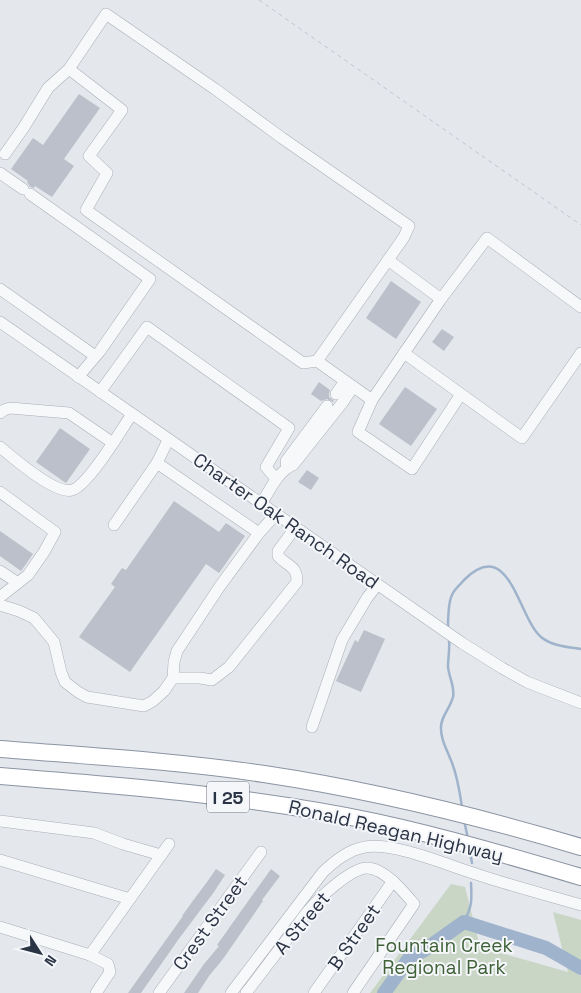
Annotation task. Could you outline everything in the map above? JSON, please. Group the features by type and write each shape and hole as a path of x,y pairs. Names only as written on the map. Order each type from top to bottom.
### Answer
{"highway":[{"name":"Ronald Reagan Highway","path":"0,748 188,764 322,783 437,808 581,847"},
{"name":"Ronald Reagan Highway","path":"3,776 219,796 292,807 376,822 581,877"}],"street":[{"path":"6,154 48,88 69,69 106,14 409,226 404,237 316,361"},
{"path":"69,69 122,110 90,156 108,173 86,210 303,363 316,361 372,400"},
{"path":"0,173 150,279 100,351 78,377"},
{"path":"461,394 412,469 358,432 372,400 441,299 487,238 581,307"},
{"path":"388,260 441,299"},
{"path":"0,289 95,356"},
{"name":"Charter Oak Ranch Road","path":"1,325 437,626 527,682 581,703"},
{"path":"100,392 147,327 289,428 266,467 276,479"},
{"path":"404,353 522,438 581,353"},
{"path":"336,394 349,384"},
{"path":"261,504 276,479 287,467 293,465 343,402 349,384"},
{"path":"287,467 286,461 327,406"},
{"path":"0,413 10,408 69,413 113,443"},
{"path":"0,447 46,482 58,488 71,491 81,486 92,475 132,414"},
{"path":"114,525 157,463 168,440"},
{"path":"157,463 260,533"},
{"path":"0,492 55,532 28,575 0,597"},
{"path":"0,605 34,618 54,642 65,682 78,692 87,697 144,706 164,691 173,678 177,651 220,586 276,514"},
{"path":"173,678 212,680 229,667 297,582 297,574 292,567 278,556 278,551 296,528"},
{"path":"0,571 18,583"},
{"path":"312,727 342,640 377,585"},
{"path":"0,821 94,833 122,844 161,855"},
{"path":"90,956 169,844"},
{"path":"231,993 323,872 333,862 365,847 392,848 479,876 581,905"},
{"name":"Crest Street","path":"159,993 261,852"},
{"path":"0,860 130,899"},
{"name":"A Street","path":"246,993 309,910 330,889 348,875 367,868 378,871 393,881 414,904 353,993"},
{"name":"B Street","path":"314,993 393,881"},
{"path":"0,927 90,956 108,964 110,972 96,993"}],"path":[{"path":"259,0 581,225"}],"green space":[{"name":"Fountain Creek Regional Park","path":"451,884 465,887 480,947 568,972 553,912 581,920 581,993 370,993"}],"building":[{"path":"79,94 100,108 64,159 74,166 52,197 35,186 34,188 30,187 28,181 11,169 33,138 43,145"},
{"path":"391,281 421,302 396,339 366,318"},
{"path":"442,329 454,337 444,351 432,342"},
{"path":"319,382 330,390 329,397 333,402 327,399 321,401 311,394"},
{"path":"405,387 437,409 411,446 379,424"},
{"path":"60,428 90,449 66,483 36,462"},
{"path":"307,470 319,478 311,490 298,482"},
{"path":"174,501 219,532 226,523 245,536 219,573 206,564 130,672 79,637 115,587 111,584 122,568 126,570"},
{"path":"0,531 33,554 21,571 0,556"},
{"path":"364,630 385,639 361,692 336,681 355,640 358,642"},
{"path":"216,869 225,875 214,892 141,993 128,993 182,916"},
{"path":"271,869 280,876 223,959 198,993 184,993 219,946 217,945"}],"waterway":[{"path":"448,629 448,612 454,591 464,580 480,568 492,567 503,573 511,584 533,627 541,637 555,644 581,649"},
{"path":"449,640 448,667 453,686 453,697 442,721 441,733 454,769 462,807"},
{"path":"464,820 468,839"},
{"path":"470,852 472,863"},
{"path":"464,922 471,903 471,883"},
{"path":"384,993 410,957 423,951 464,922 546,948 581,968"}]}
